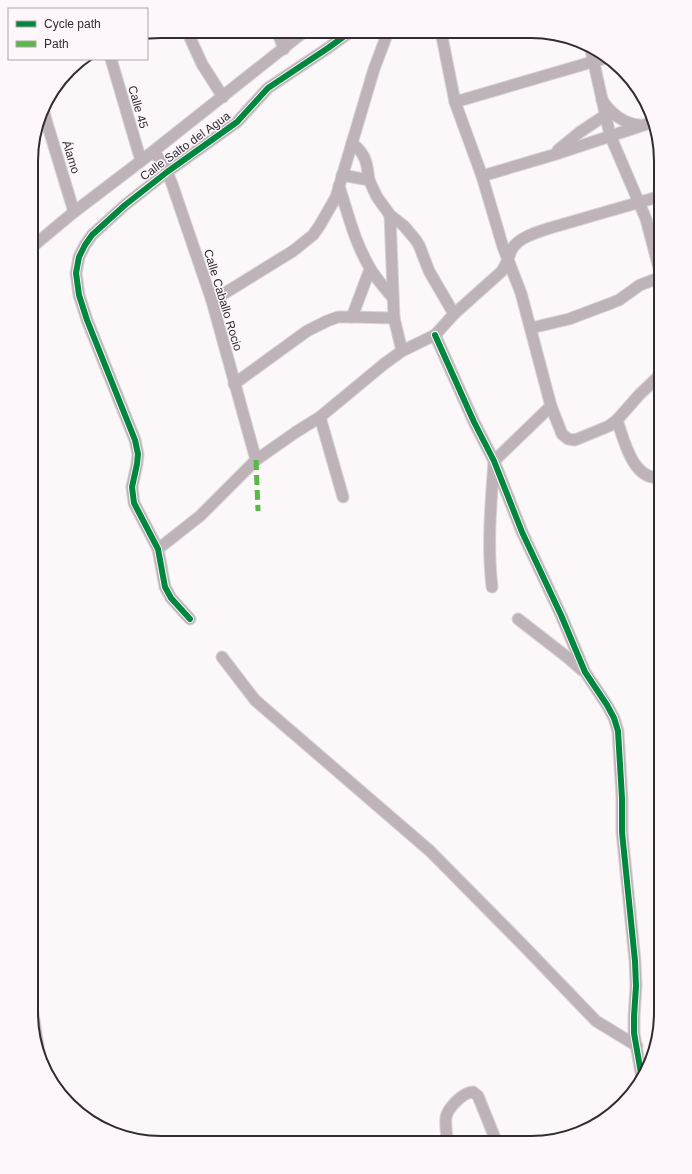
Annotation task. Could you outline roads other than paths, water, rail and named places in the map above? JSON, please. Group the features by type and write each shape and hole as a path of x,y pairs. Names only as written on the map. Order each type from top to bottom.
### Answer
{"street":[{"path":"190,38 202,64 223,97"},
{"path":"280,38 284,49"},
{"name":"Calle Salto del Agua","path":"38,242 74,212 297,38"},
{"name":"Calle Salto del Agua","path":"158,549 134,503 132,487 137,464 137,448 83,308 76,273 79,257 92,235 125,205 167,172 237,122 268,88 342,38"},
{"path":"212,301 305,242 313,235 336,197 374,69 386,38"},
{"path":"442,38 455,102 482,176 500,237 521,293 551,406 562,434 571,440 600,430 617,420 638,395 654,380"},
{"path":"592,55 604,116 610,135 646,219 654,250"},
{"name":"Calle 45","path":"111,60 140,161"},
{"path":"455,102 600,60"},
{"path":"602,100 607,108 626,122 633,125 648,123"},
{"path":"553,155 580,132 604,116"},
{"name":"Álamo","path":"46,119 74,212"},
{"path":"482,176 553,155 648,123"},
{"path":"352,143 358,148 365,158 372,189 390,215 404,226 419,245 429,271 454,314"},
{"name":"Calle Caballo Rocio","path":"154,151 167,172 172,184 212,301 256,460"},
{"path":"342,175 369,180"},
{"path":"339,186 361,251 370,269 393,298"},
{"path":"190,619 170,598 165,587 158,549 200,516 256,460 320,417 402,351 435,335 454,314 501,272 505,267 512,249 517,244 533,234 654,198"},
{"path":"390,215 394,318 402,351"},
{"path":"352,317 370,269"},
{"path":"531,328 569,319 609,304 619,300 640,285 654,279"},
{"path":"234,384 316,326 327,321 338,317 394,318"},
{"path":"435,335 474,422 494,462 522,532 561,616 584,672 607,705 614,718 618,731 622,782 622,832 635,961 636,986 634,1033 640,1068"},
{"path":"492,587 489,563 489,546 494,462 551,406"},
{"path":"320,417 343,498"},
{"path":"617,420 629,452 638,468 644,474 654,477"},
{"path":"518,620 567,657 584,672"},
{"path":"222,657 262,707 430,851 525,946 596,1021 637,1046"},
{"path":"446,1136 447,1114 451,1107 466,1093 473,1092 478,1096 494,1136"}]}
